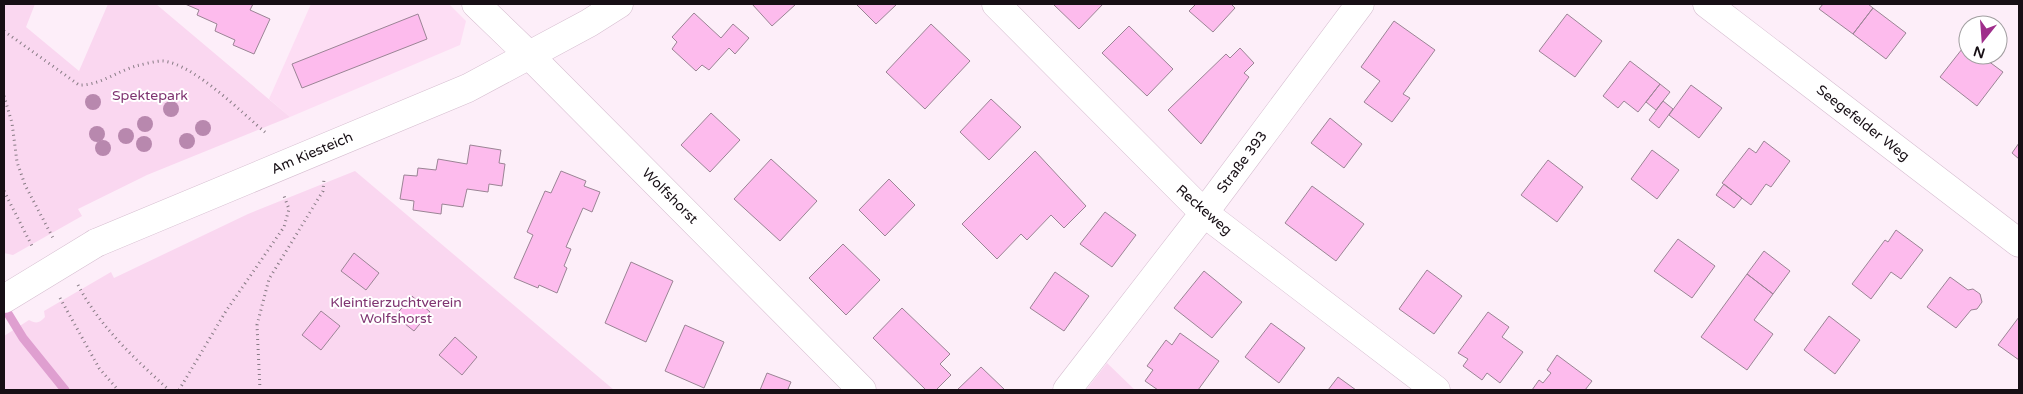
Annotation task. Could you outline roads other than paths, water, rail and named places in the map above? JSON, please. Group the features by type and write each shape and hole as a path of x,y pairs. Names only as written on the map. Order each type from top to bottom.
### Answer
{"street":[{"name":"Wolfshorst","path":"476,4 862,390"},
{"name":"Am Kiesteich","path":"4,299 96,243 468,88 530,56 619,4"},
{"name":"Reckeweg","path":"996,4 1204,214 1436,390"},
{"name":"Straße 393","path":"1067,390 1204,214 1360,4"},
{"name":"Seegefelder Weg","path":"1707,4 2019,243"}],"waterway":[{"path":"4,307 23,338 65,390"}],"park label":[{"name":"Spektepark","path":"150,95"},
{"name":"Kleintierzuchtverein Wolfshorst","path":"396,310"}]}
